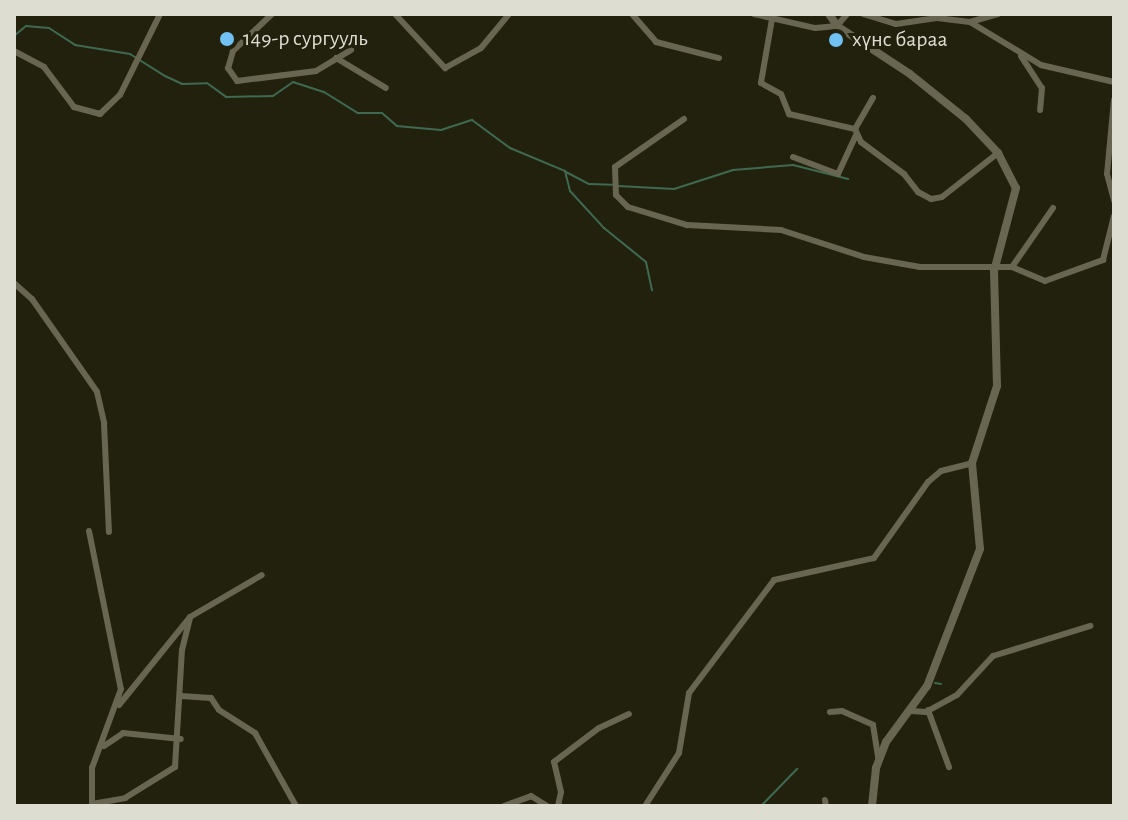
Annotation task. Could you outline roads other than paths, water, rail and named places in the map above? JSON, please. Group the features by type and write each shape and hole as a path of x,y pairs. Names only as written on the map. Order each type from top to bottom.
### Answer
{"street":[{"path":"14,51 44,67 67,101 92,114 114,103 160,14"},
{"path":"272,14 233,51 228,68 237,81 316,71 351,50"},
{"path":"395,14 445,68 481,48 509,14"},
{"path":"632,14 656,42 719,58"},
{"path":"754,14 837,26"},
{"path":"829,14 837,26 910,74 998,153 1016,188 994,271 997,386 972,463 980,549 946,644 911,711 886,742 879,761 872,806"},
{"path":"837,26 847,14"},
{"path":"863,14 896,24 920,17 970,22 998,14"},
{"path":"772,19 761,83 781,94 789,114 855,132 931,199 957,189 998,153"},
{"path":"970,22 1059,73 1114,82"},
{"path":"1011,44 1038,78 1040,110"},
{"path":"336,58 386,88"},
{"path":"793,157 838,174 873,98"},
{"path":"1114,100 1107,174 1114,201"},
{"path":"684,119 631,152 612,172 615,185 628,207 687,225 781,230 864,257 994,271 1012,267 1055,280 1103,260 1114,252"},
{"path":"1012,267 1053,208"},
{"path":"1103,260 1114,216"},
{"path":"14,283 32,299 97,392 104,423 109,532"},
{"path":"645,806 679,753 689,693 774,580 874,558 928,482 941,471 972,463"},
{"path":"89,531 121,689 116,711 92,768 92,805 125,798 175,767 182,650 190,617"},
{"path":"116,711 190,617 262,575"},
{"path":"911,711 928,710 963,692 993,656 1090,626"},
{"path":"181,696 211,698 219,710 255,733 296,806"},
{"path":"928,710 949,767"},
{"path":"830,712 842,711 873,725 879,761"},
{"path":"558,806 561,792 554,762 599,728 629,714"},
{"path":"101,748 123,733 179,738"},
{"path":"504,806 531,796 547,806"}],"waterway":[{"path":"14,36 26,26 49,28 75,45 130,54 182,84 207,83 226,97 273,96 293,82 324,92 358,113 382,113 397,126 441,130 472,120 510,148 565,171 570,191 604,228 646,262 652,290"},
{"path":"618,186 674,189 733,170 793,165 848,179"},
{"path":"566,172 589,184 612,185"},
{"path":"935,683 941,684"},
{"path":"761,806 797,769"}],"place":[{"name":"149-р сургууль","path":"227,39"},
{"name":"хүнс бараа","path":"836,40"}]}
